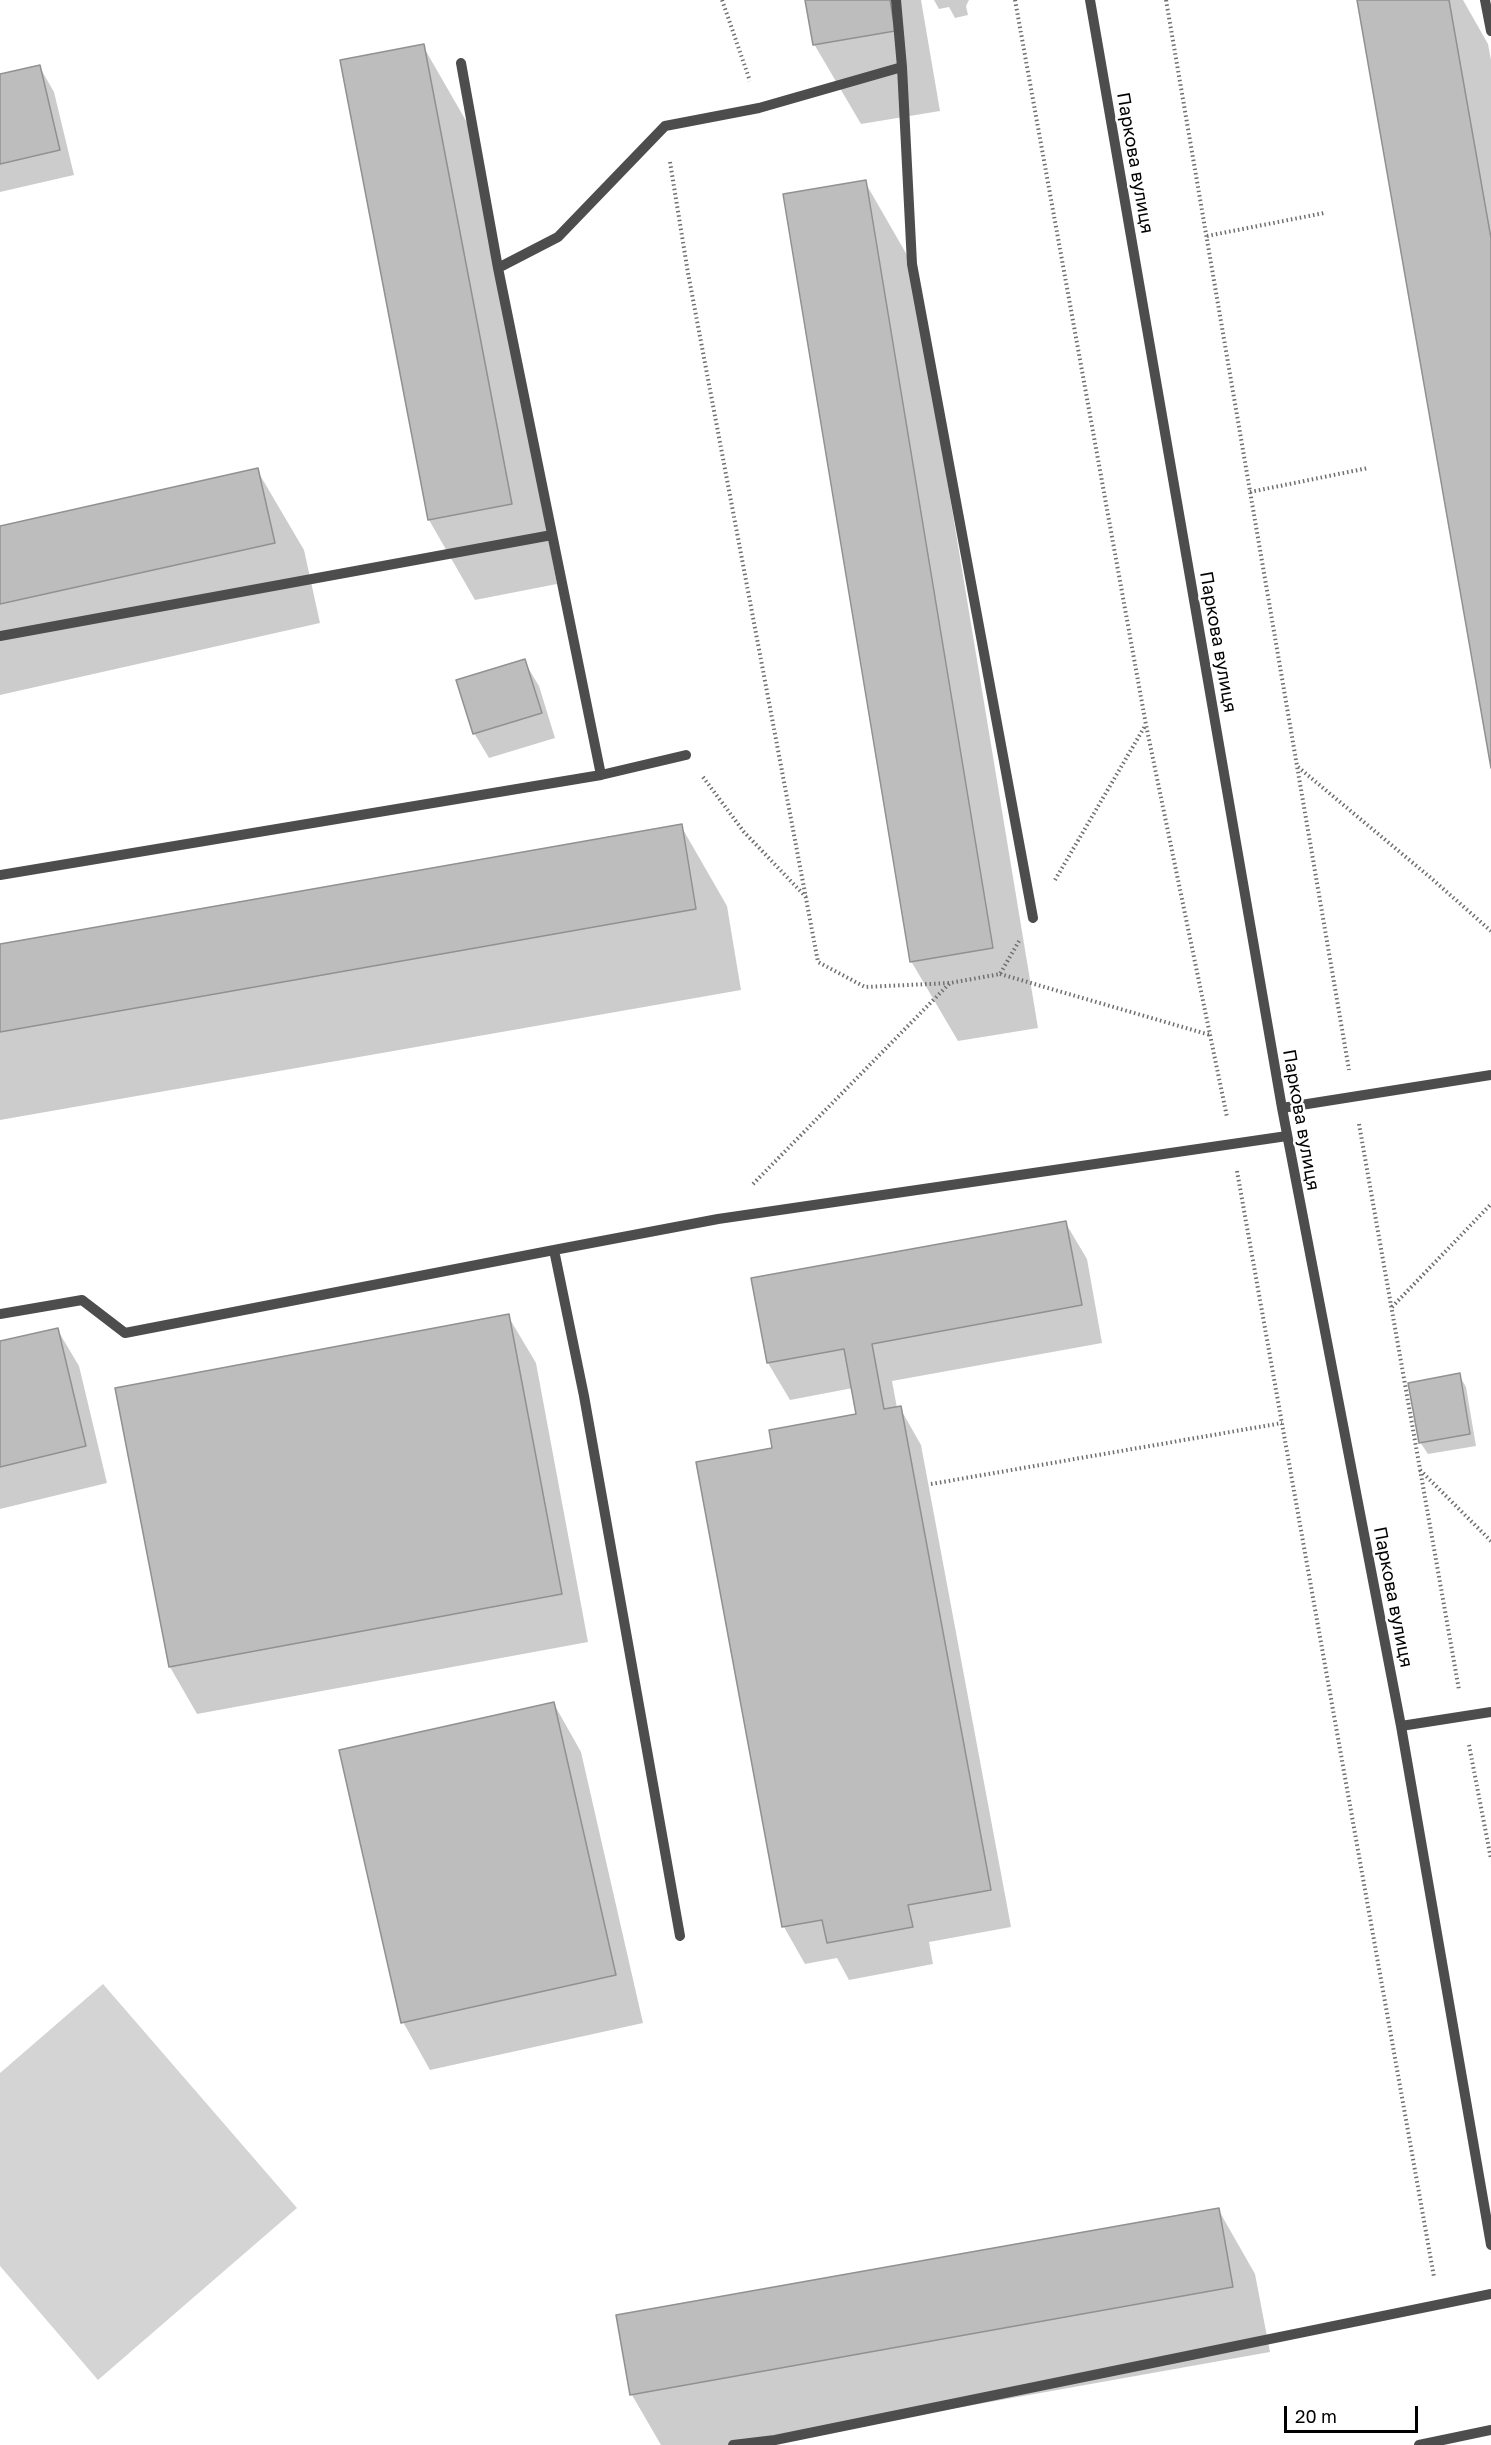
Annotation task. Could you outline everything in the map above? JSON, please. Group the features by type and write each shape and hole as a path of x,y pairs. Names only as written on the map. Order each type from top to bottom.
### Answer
{"street":[{"path":"896,0 902,67 912,264 1033,918"},
{"name":"Паркова вулиця","path":"1090,0 1287,1136 1401,1726 1491,2245"},
{"path":"1485,0 1491,31"},
{"path":"461,63 498,268 601,775"},
{"path":"498,268 558,237 665,126 759,108 902,67"},
{"path":"0,636 552,535"},
{"path":"0,875 601,775 686,755"},
{"path":"1282,1108 1491,1075"},
{"path":"0,1314 82,1300 125,1333 718,1219 1287,1136"},
{"path":"554,1250 584,1396 680,1936"},
{"path":"1401,1726 1491,1712"},
{"path":"733,2445 774,2440 1491,2294"},
{"path":"1419,2445 1491,2430"}],"path":[{"path":"722,0 759,108"},
{"path":"1166,0 1354,1097 1491,1859"},
{"path":"665,126 688,273 818,962 865,987 950,983 1000,974 1210,1035"},
{"path":"1207,236 1323,213"},
{"path":"1250,492 1368,468"},
{"path":"1000,974 1146,725"},
{"path":"686,755 744,832 807,898"},
{"path":"1298,767 1491,931"},
{"path":"718,1219 950,983"},
{"path":"1392,1308 1491,1204"},
{"path":"931,1484 1282,1423"},
{"path":"1420,1470 1491,1541"}],"shaded area":[{"path":"103,1984 297,2208 98,2380 0,2266 0,2073"}],"building":[{"path":"805,0 890,0 895,31 813,45"},
{"path":"1357,0 1449,0 1491,238 1491,768"},
{"path":"424,44 512,504 428,520 340,60"},
{"path":"40,65 60,150 0,164 0,74"},
{"path":"866,180 993,948 910,962 783,194"},
{"path":"258,468 275,543 0,604 0,526"},
{"path":"525,659 542,713 473,734 456,680"},
{"path":"682,824 696,909 0,1032 0,944"},
{"path":"1066,1221 1082,1305 872,1344 884,1409 901,1406 991,1890 908,1905 913,1927 827,1943 822,1920 782,1927 696,1462 772,1448 769,1430 856,1414 844,1349 767,1363 751,1278"},
{"path":"509,1314 562,1594 169,1667 115,1388"},
{"path":"58,1328 86,1446 0,1467 0,1341"},
{"path":"1460,1373 1470,1434 1419,1443 1408,1383"},
{"path":"554,1702 616,1975 401,2023 339,1750"},
{"path":"1219,2208 1233,2287 630,2395 616,2315"}]}
